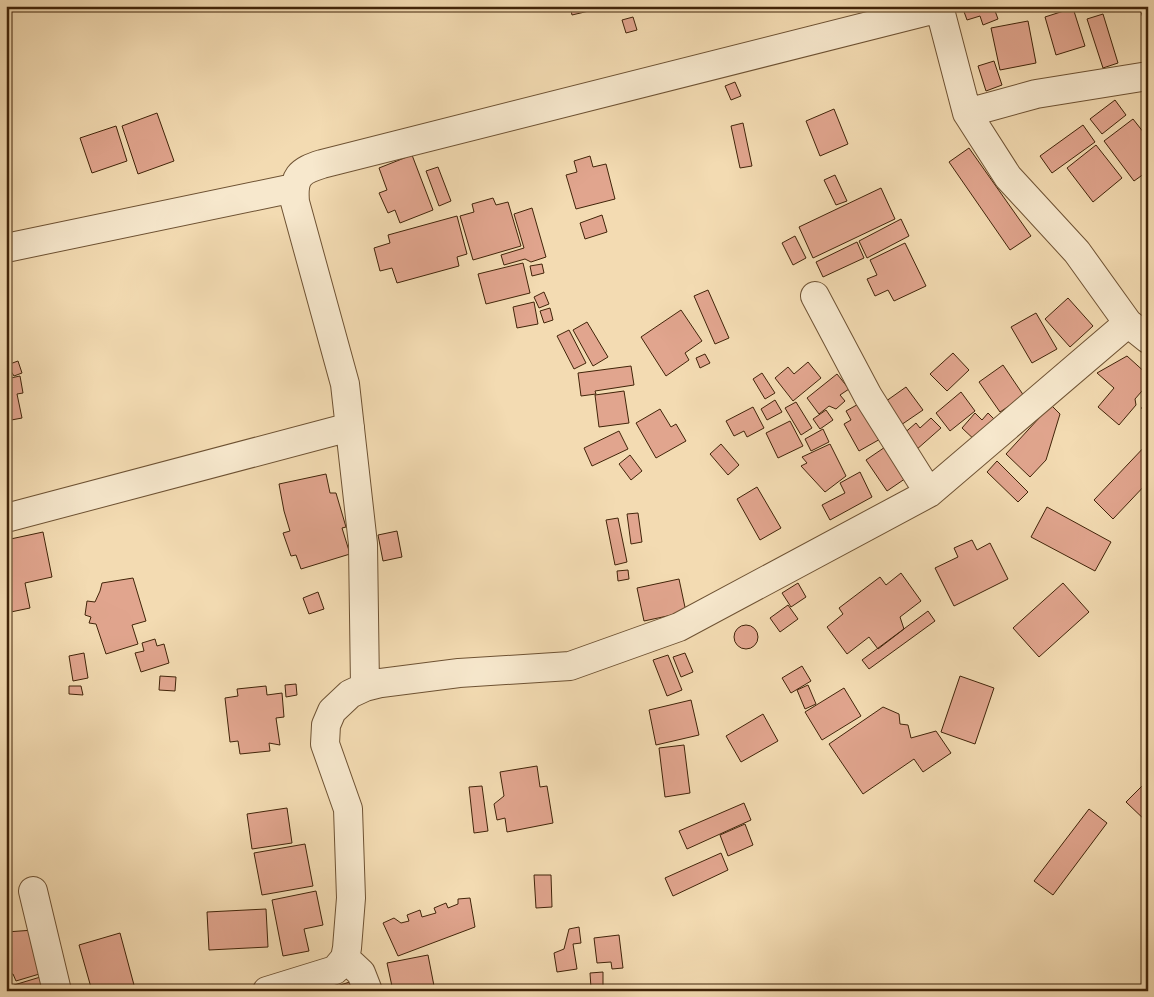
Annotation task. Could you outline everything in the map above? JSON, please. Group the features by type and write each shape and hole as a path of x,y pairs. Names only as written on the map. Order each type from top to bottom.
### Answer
{"street":[{"path":"267,991 335,970 344,958 347,948 351,898 348,809 325,744 326,725 332,711 350,694 365,687 381,683 460,673 570,666 679,627 929,493 1138,331 1077,252 1008,177 967,113 939,7 322,164 306,169 298,177 294,188 295,202 346,384 363,544 365,687"},
{"path":"967,113 1036,94 1148,76"},
{"path":"6,248 294,188"},
{"path":"815,296 868,396 929,493"},
{"path":"6,518 350,427"},
{"path":"33,891 57,991"},
{"path":"344,958 361,973 368,991"}],"building":[{"path":"570,6 610,6 572,15"},
{"path":"962,6 1000,6 994,8 998,19 983,25 980,16 967,20"},
{"path":"1139,6 1148,6 1148,33"},
{"path":"1073,8 1085,46 1056,55 1045,17"},
{"path":"1103,14 1118,63 1103,68 1087,19"},
{"path":"633,17 637,30 626,33 622,20"},
{"path":"1028,21 1036,63 1000,70 991,28"},
{"path":"994,61 1002,85 986,91 978,66"},
{"path":"735,82 741,96 731,100 725,86"},
{"path":"1115,100 1126,115 1102,134 1090,119"},
{"path":"834,109 848,144 820,156 806,121"},
{"path":"157,113 174,161 138,174 122,126"},
{"path":"1133,119 1148,138 1148,171 1134,181 1104,141"},
{"path":"743,123 752,166 740,168 731,126"},
{"path":"1083,125 1095,142 1052,173 1040,156"},
{"path":"116,126 127,161 92,173 80,138"},
{"path":"1096,145 1122,178 1093,202 1067,168"},
{"path":"969,148 1031,236 1010,250 949,162"},
{"path":"412,155 433,210 400,223 395,210 388,213 379,193 387,190 379,168"},
{"path":"590,156 593,167 606,164 615,199 576,209 566,175 577,172 574,161"},
{"path":"438,167 451,201 439,206 426,171"},
{"path":"835,175 847,201 836,205 824,180"},
{"path":"881,188 895,219 813,258 799,227"},
{"path":"493,198 496,205 508,202 521,246 473,260 460,216 474,212 472,204"},
{"path":"532,208 546,257 531,262 525,259 504,265 501,255 524,248 514,214"},
{"path":"602,215 607,232 585,239 580,223"},
{"path":"457,216 467,254 457,257 459,266 397,283 392,268 380,271 374,248 390,243 388,235"},
{"path":"901,219 909,236 867,258 859,241"},
{"path":"795,236 806,258 793,265 782,243"},
{"path":"857,242 864,258 823,277 816,262"},
{"path":"905,243 926,286 894,301 888,290 875,296 867,279 877,275 870,260"},
{"path":"523,263 530,293 486,304 478,274"},
{"path":"542,264 544,273 532,276 530,266"},
{"path":"708,290 729,338 715,344 694,296"},
{"path":"544,292 549,304 539,308 534,297"},
{"path":"1068,298 1093,326 1070,347 1045,319"},
{"path":"534,302 538,324 517,328 513,307"},
{"path":"550,308 553,320 544,323 540,311"},
{"path":"681,310 702,341 685,353 689,360 666,376 641,337"},
{"path":"1036,313 1057,349 1032,363 1011,327"},
{"path":"587,322 608,357 593,366 573,330"},
{"path":"569,330 586,363 574,369 557,336"},
{"path":"953,353 969,370 947,391 930,374"},
{"path":"705,354 710,363 700,368 696,358"},
{"path":"1127,356 1148,375 1148,384 1135,399 1136,405 1119,425 1098,407 1114,388 1097,373"},
{"path":"18,361 22,373 14,376 7,365"},
{"path":"808,362 821,378 793,401 775,378 788,367 794,374"},
{"path":"1003,365 1024,396 1000,412 979,382"},
{"path":"631,366 634,385 595,391 596,394 581,396 578,373"},
{"path":"762,373 775,393 765,399 753,379"},
{"path":"837,374 849,389 840,395 845,401 836,409 829,406 819,414 807,398"},
{"path":"20,376 23,393 17,394 22,418 6,421 6,379"},
{"path":"906,387 923,410 898,427 882,404"},
{"path":"624,391 629,423 599,427 595,395"},
{"path":"961,392 975,411 950,431 936,413"},
{"path":"775,400 782,412 767,420 761,409"},
{"path":"1148,401 1148,415 1141,408"},
{"path":"796,402 812,428 801,435 785,408"},
{"path":"862,402 882,438 859,451 844,424 851,420 846,411"},
{"path":"1051,405 1060,414 1046,460 1030,477 1006,454"},
{"path":"753,407 764,428 747,437 744,431 734,436 726,421"},
{"path":"660,409 671,427 676,424 686,441 656,458 636,423"},
{"path":"826,410 833,420 820,429 813,419"},
{"path":"975,413 982,420 988,413 997,422 978,443 962,428"},
{"path":"931,418 941,428 916,450 902,435 916,423 920,428"},
{"path":"790,421 803,446 778,458 766,433"},
{"path":"823,429 829,442 811,451 805,439"},
{"path":"619,431 628,449 592,466 584,448"},
{"path":"894,441 915,472 887,491 866,460"},
{"path":"1148,443 1148,482 1113,519 1094,500"},
{"path":"721,444 739,465 728,475 710,454"},
{"path":"830,444 846,476 825,492 801,466 807,463 802,457"},
{"path":"630,455 642,471 631,480 619,464"},
{"path":"997,461 1028,492 1018,502 987,472"},
{"path":"860,472 872,497 830,520 822,505 845,493 840,483"},
{"path":"326,474 330,493 336,493 346,527 342,528 350,554 301,569 296,555 291,556 283,533 290,531 279,484"},
{"path":"757,487 781,528 760,540 737,499"},
{"path":"1047,507 1111,542 1095,571 1031,537"},
{"path":"638,513 642,542 631,544 627,514"},
{"path":"618,518 627,562 615,565 606,520"},
{"path":"397,531 402,557 383,561 378,535"},
{"path":"43,532 52,577 25,583 30,608 6,613 6,540"},
{"path":"972,540 977,550 990,543 1008,579 954,606 935,568 958,557 954,548"},
{"path":"628,570 629,579 618,581 617,571"},
{"path":"901,573 921,601 900,617 904,629 878,649 869,637 847,654 827,627 843,614 839,608 880,577 886,585"},
{"path":"133,578 146,621 132,625 138,644 106,654 96,624 89,623 91,617 85,615 87,601 95,602 102,583"},
{"path":"679,579 686,612 644,621 637,588"},
{"path":"798,583 806,597 791,607 782,593"},
{"path":"1063,583 1089,612 1039,657 1013,628"},
{"path":"318,592 324,609 309,614 303,598"},
{"path":"788,605 798,619 780,632 770,618"},
{"path":"928,611 935,621 869,669 862,660"},
{"path":"746,625 754,629 758,637 754,645 746,649 738,645 734,637 738,629"},
{"path":"155,639 157,646 164,644 169,663 141,672 135,653 144,651 142,643"},
{"path":"84,653 88,678 73,681 69,656"},
{"path":"685,653 693,672 681,677 673,657"},
{"path":"668,655 682,690 667,696 653,660"},
{"path":"802,666 811,681 791,693 782,678"},
{"path":"160,676 176,677 175,691 159,690"},
{"path":"960,676 994,688 975,744 941,732"},
{"path":"296,684 297,695 286,697 285,685"},
{"path":"808,685 816,704 805,709 797,690"},
{"path":"69,686 81,686 83,695 69,694"},
{"path":"266,686 267,695 282,693 284,717 276,718 280,745 269,743 270,751 240,754 238,741 230,742 225,698 238,696 237,689"},
{"path":"844,688 861,716 822,740 805,712"},
{"path":"691,700 699,735 656,745 649,710"},
{"path":"883,707 899,714 900,724 908,725 911,738 936,731 951,753 923,772 914,759 863,794 829,744"},
{"path":"763,714 778,741 741,762 726,736"},
{"path":"684,745 690,793 665,797 659,748"},
{"path":"537,766 540,787 547,786 553,823 507,832 505,818 497,820 494,804 504,796 500,772"},
{"path":"1148,780 1148,823 1126,802"},
{"path":"482,786 488,831 474,833 469,787"},
{"path":"744,803 751,820 687,849 679,831"},
{"path":"287,808 292,843 252,849 247,814"},
{"path":"1089,809 1107,823 1053,895 1034,881"},
{"path":"745,824 753,845 728,856 720,835"},
{"path":"305,844 313,886 262,895 254,853"},
{"path":"721,853 728,870 673,896 665,878"},
{"path":"534,875 551,875 552,907 536,908"},
{"path":"316,891 323,925 304,929 309,951 283,956 272,900"},
{"path":"470,898 475,927 398,956 383,923 394,918 401,923 409,921 407,915 420,910 422,917 436,913 434,908 446,903 448,908 458,904 458,899"},
{"path":"266,909 268,947 209,950 207,912"},
{"path":"579,927 581,943 573,944 577,969 557,972 554,953 564,949 569,929"},
{"path":"34,930 46,972 16,981 13,974 6,974 6,932"},
{"path":"120,933 134,985 115,991 92,991 79,945"},
{"path":"619,935 623,968 612,969 611,962 597,963 594,938"},
{"path":"428,955 435,991 393,991 387,963"},
{"path":"603,972 603,988 591,988 590,973"},
{"path":"47,975 51,991 16,991 14,985"},
{"path":"353,981 355,991 321,991"}]}
